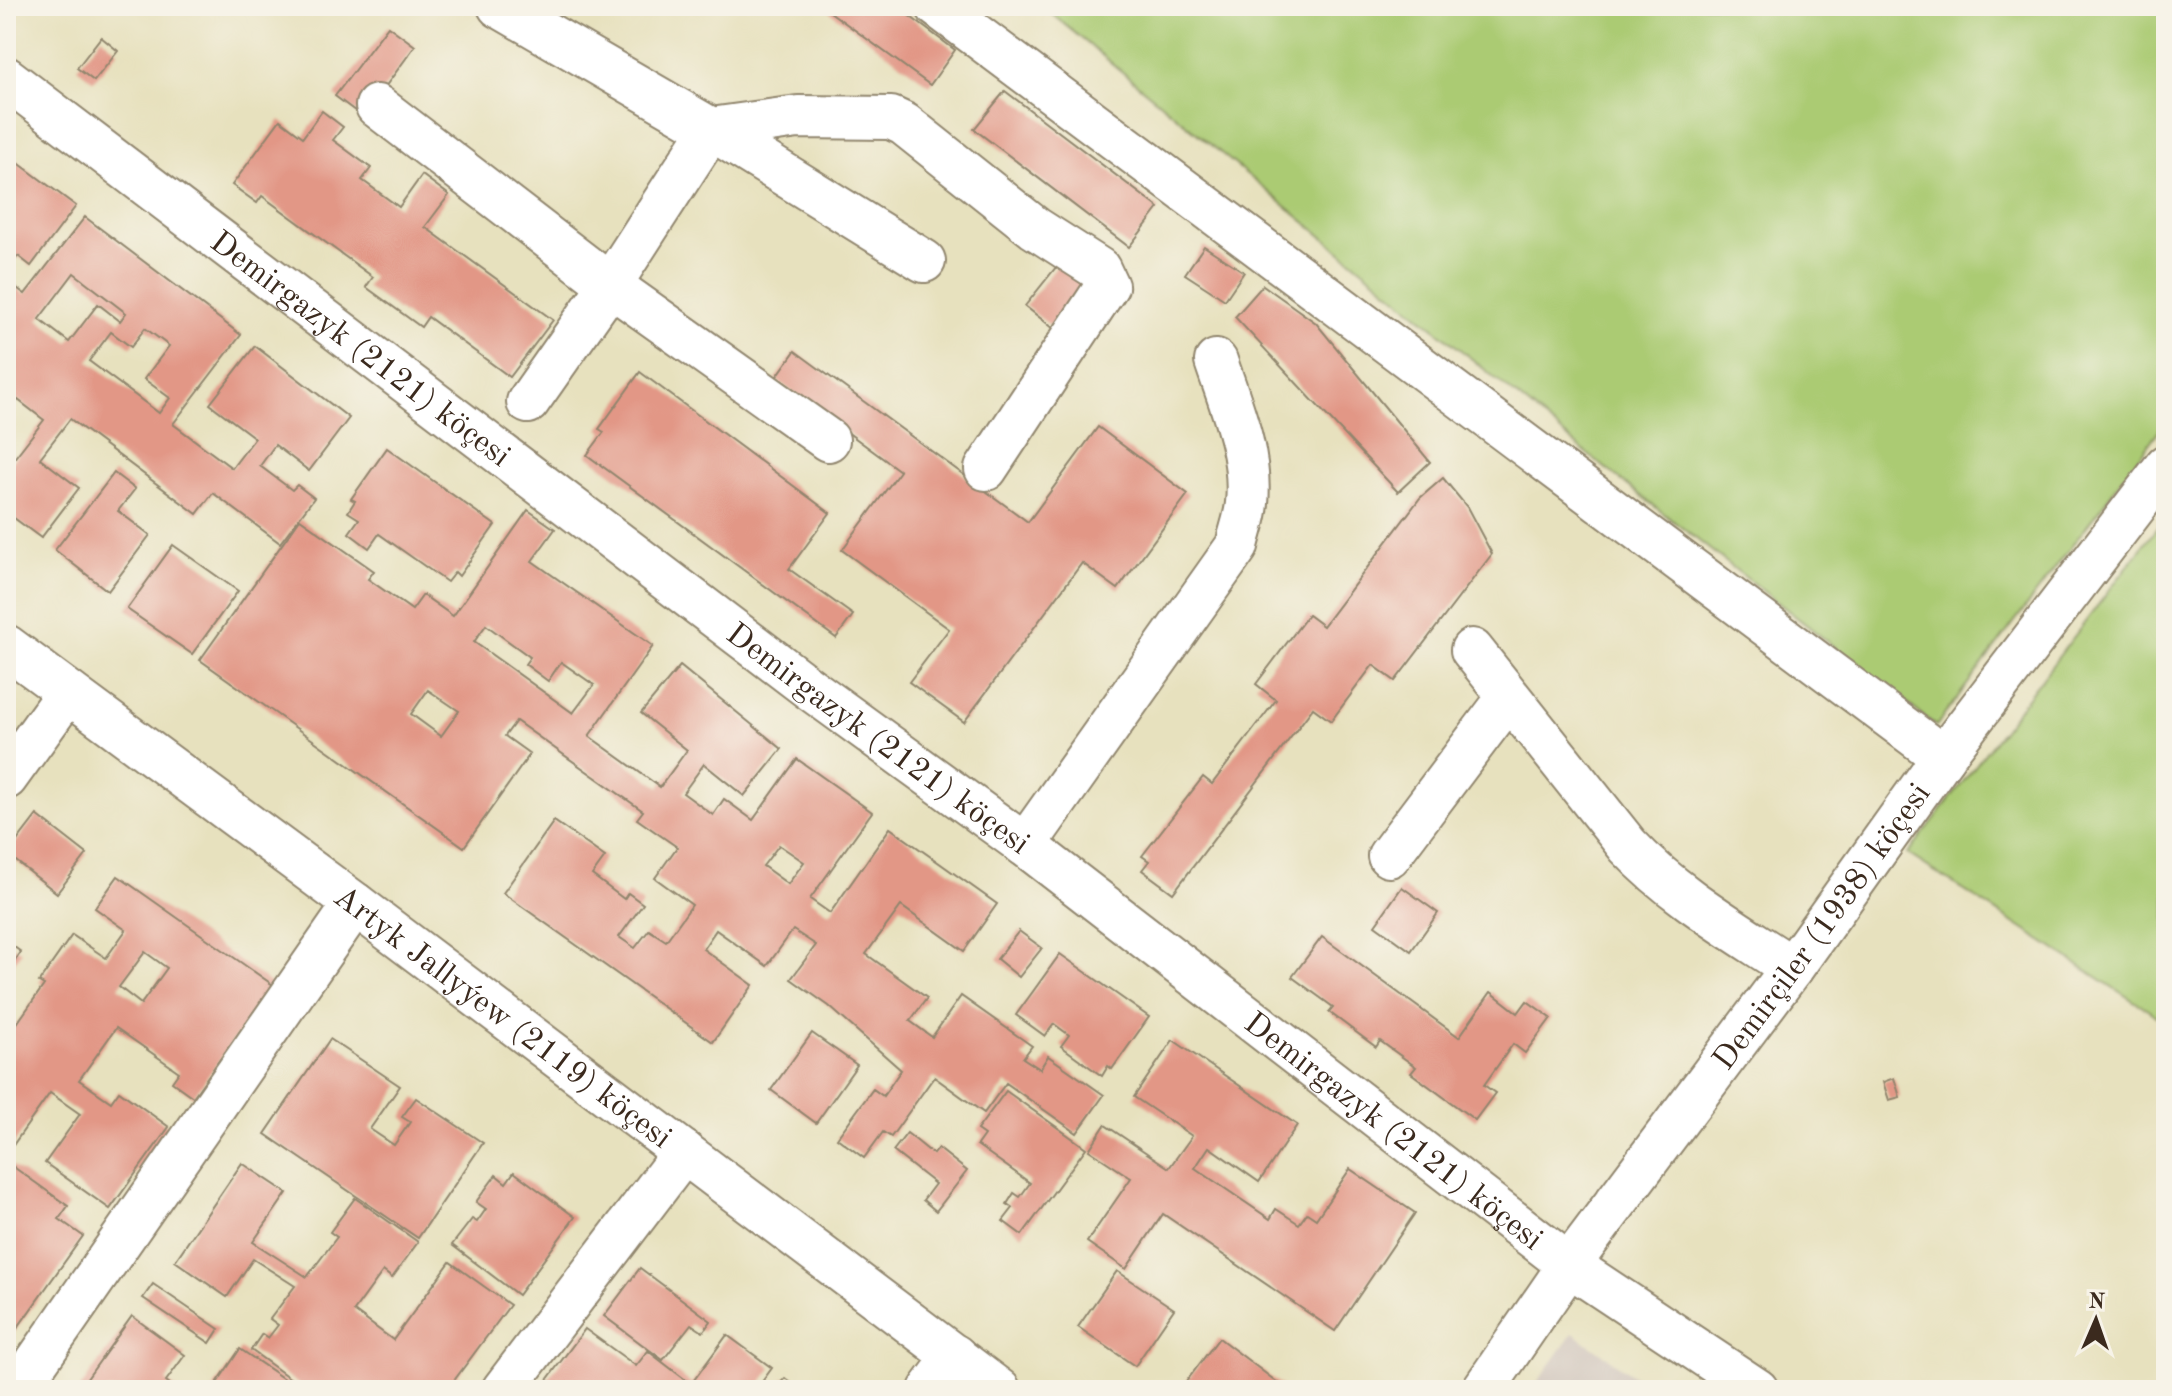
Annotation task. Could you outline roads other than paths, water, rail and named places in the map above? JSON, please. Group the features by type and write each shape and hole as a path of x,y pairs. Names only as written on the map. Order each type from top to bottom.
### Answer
{"street":[{"path":"499,6 711,129 924,261"},
{"path":"937,6 1943,757"},
{"name":"Demirgazyk (2121) köçesi","path":"6,78 809,688 1025,845 1569,1265 1757,1390"},
{"path":"377,106 610,285 828,440"},
{"path":"528,402 610,285 711,129 798,117 891,118 904,124 1035,228 1099,269 1107,286 986,469"},
{"path":"1025,845 1237,546 1247,503 1246,479 1241,437 1216,361"},
{"name":"Demirçiler (1938) köçesi","path":"1483,1390 1569,1265 1792,968 1943,757 2166,466"},
{"name":"Artyk Jallyýew (2119) köçesi","path":"6,646 355,904 999,1390"},
{"path":"1472,650 1649,868 1677,891 1792,968"},
{"path":"6,778 68,692"},
{"path":"1389,856 1508,698"},
{"path":"17,1390 355,904"},
{"path":"503,1390 684,1152"},
{"path":"930,1390 955,1356"}]}
